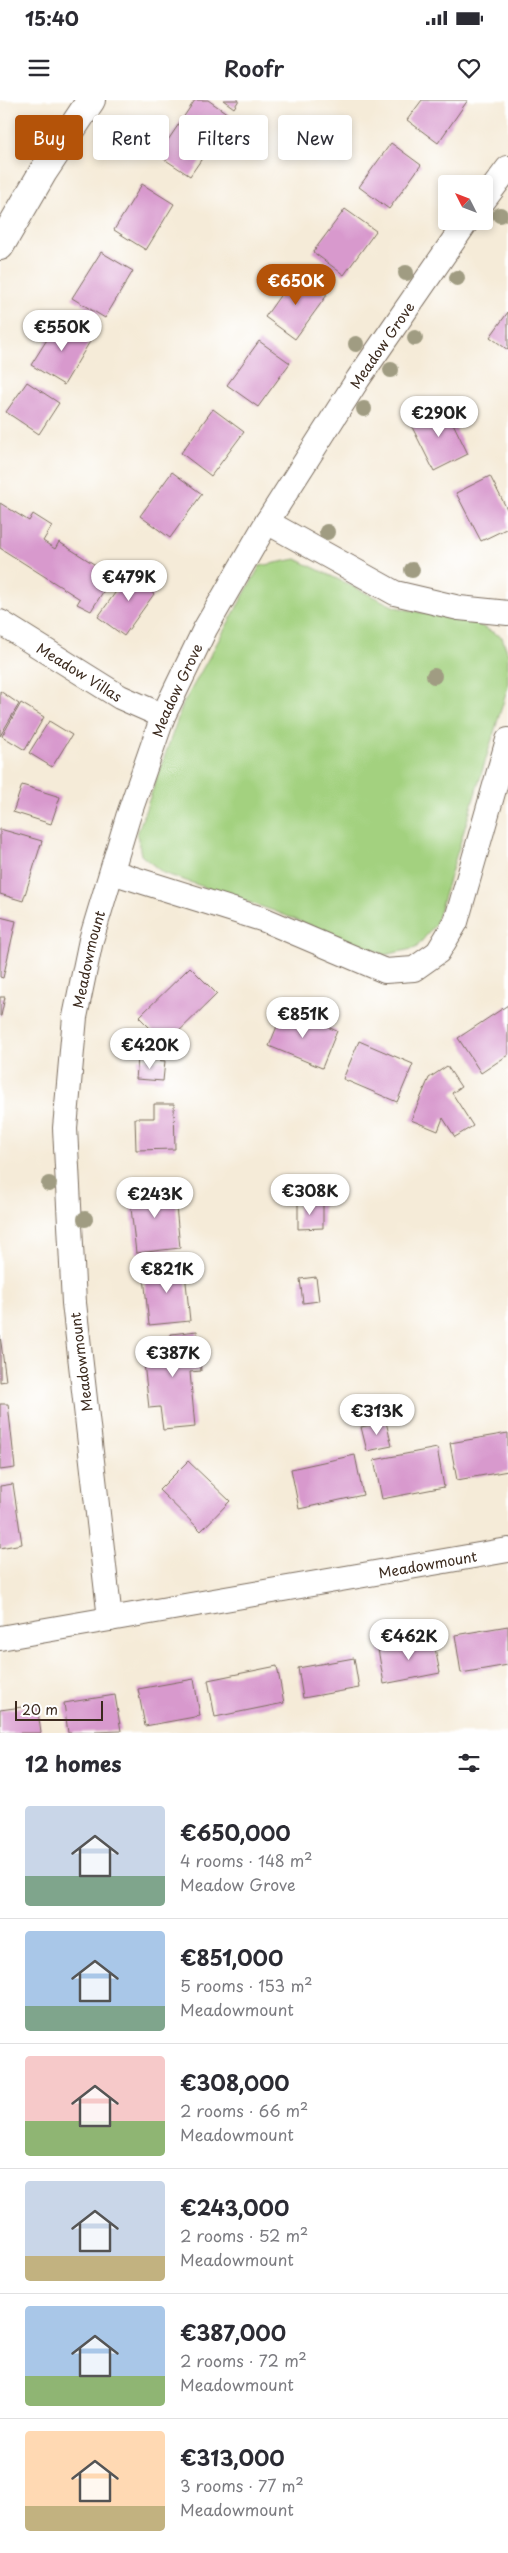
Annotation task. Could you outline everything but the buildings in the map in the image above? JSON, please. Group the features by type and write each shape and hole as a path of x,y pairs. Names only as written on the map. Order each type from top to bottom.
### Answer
{"street":[{"path":"0,246 43,172 91,100"},
{"path":"493,188 508,168"},
{"name":"Meadow Grove","path":"112,872 162,716 205,629 267,522 358,379 461,230"},
{"path":"267,522 396,593 459,608 508,613"},
{"name":"Meadow Villas","path":"0,622 120,697 162,716"},
{"path":"112,872 265,920 385,971 414,969 438,952 456,922 508,740"},
{"name":"Meadowmount","path":"110,1619 74,1303 65,1128 75,1017 91,940 112,872"},
{"name":"Meadowmount","path":"0,1638 508,1550"}],"green space":[{"path":"296,559 395,607 477,624 502,637 508,654 508,687 435,925 416,948 385,955 274,911 163,873 141,855 137,834 183,704 260,566"}]}
